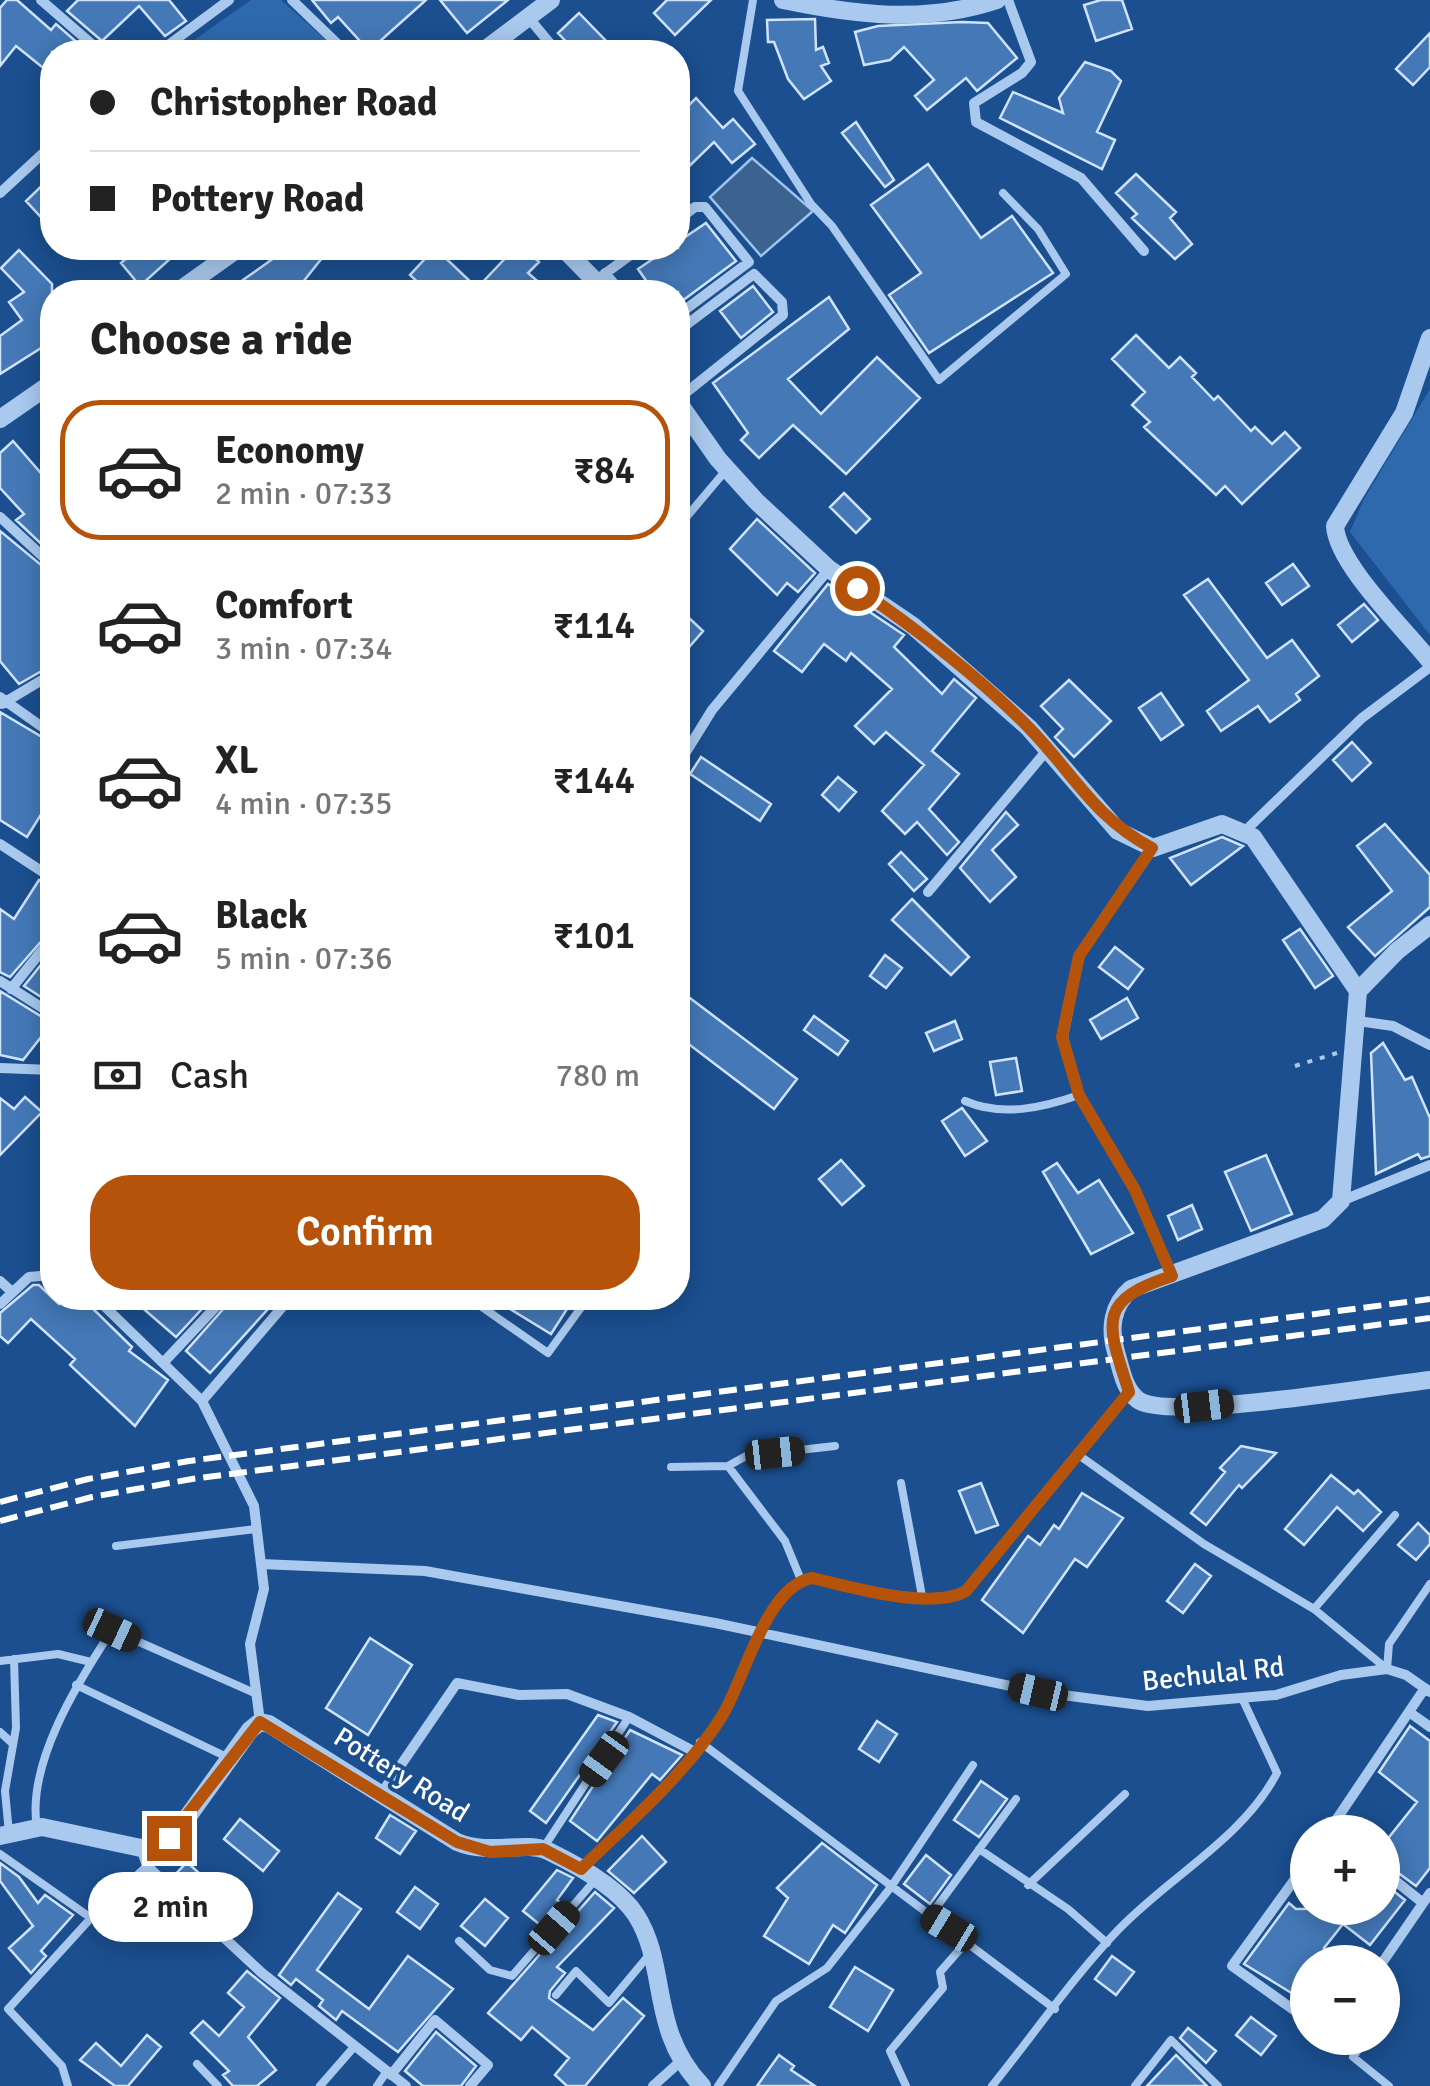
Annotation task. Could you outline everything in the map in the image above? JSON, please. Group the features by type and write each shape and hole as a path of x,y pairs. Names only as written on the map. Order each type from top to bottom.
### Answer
{"street":[{"path":"40,0 87,40"},
{"path":"292,0 334,40"},
{"path":"498,40 551,0"},
{"path":"783,0 941,13 997,0"},
{"path":"1008,0 1031,62 1022,73 974,103 976,122 1081,178 1144,251"},
{"path":"174,40 222,2"},
{"path":"528,18 547,40"},
{"path":"0,193 40,155"},
{"path":"690,211 705,207 750,262 690,307"},
{"path":"194,280 222,260"},
{"path":"577,260 600,280"},
{"path":"604,280 627,260"},
{"path":"690,322 754,274 782,302 783,315 690,390"},
{"path":"1245,831 1338,740 1430,664 1348,564 1336,542 1335,526 1404,412 1430,338"},
{"path":"0,419 40,392"},
{"path":"690,417 727,470 829,568 913,626 1048,750 1118,830 1152,848"},
{"path":"0,517 40,554"},
{"path":"690,746 712,710 829,568"},
{"path":"40,680 2,701 40,726"},
{"path":"928,892 1048,750"},
{"path":"1172,1276 1135,1190 1079,1095 1062,1037 1079,956 1152,848 1212,826 1245,831 1267,854 1358,991 1341,1202"},
{"path":"0,844 40,870"},
{"path":"1358,991 1396,951 1430,925"},
{"path":"12,989 40,953"},
{"path":"0,982 40,1006"},
{"path":"1358,1021 1393,1026 1430,1045"},
{"path":"0,1068 40,1070"},
{"path":"1430,1165 1341,1202 1323,1219 1131,1289 1116,1306 1113,1343 1129,1392 1148,1405 1204,1406 1430,1380"},
{"path":"0,1304 40,1274"},
{"path":"0,1282 12,1292"},
{"path":"108,1310 202,1401 254,1506 264,1590 250,1644 260,1722 169,1838 144,1857"},
{"path":"163,1363 213,1310"},
{"path":"202,1401 280,1310"},
{"path":"588,1874 722,1716 759,1634 786,1593 802,1580 956,1597 966,1591 1080,1456 1129,1392"},
{"name":"Bechulal Rd","path":"261,1564 424,1571 1057,1694 1148,1706 1276,1695 1341,1675 1386,1669"},
{"path":"1341,1815 1409,1712 1428,1690 1386,1669"},
{"path":"381,1794 457,1683 518,1694 567,1694 697,1746"},
{"path":"1409,1712 1430,1727"},
{"name":"Pottery Road","path":"260,1722 475,1850 543,1849 588,1874 636,1916 660,2006 682,2060 702,2086"},
{"path":"5,1834 37,1828 144,1857 262,1973 406,2086"},
{"path":"1394,1945 1427,1898 1400,1881"},
{"path":"1290,1886 1232,1966 1290,2007"},
{"path":"389,2073 434,2020 488,2065 470,2086"},
{"path":"653,2086 682,2060"}],"lane":[{"path":"753,0 738,90 811,204 832,226 939,380 1066,274 1038,228 1003,192"},
{"path":"690,513 727,470"},
{"path":"965,1101 984,1109 1018,1109 1043,1107 1079,1095"},
{"path":"486,1310 548,1353 579,1310"},
{"path":"671,1467 728,1466 746,1456 835,1446"},
{"path":"1080,1456 1204,1544 1314,1610 1386,1669"},
{"path":"728,1466 785,1541 802,1580"},
{"path":"901,1483 922,1596"},
{"path":"1314,1610 1395,1515"},
{"path":"116,1546 256,1528"},
{"path":"1386,1669 1389,1644 1430,1584"},
{"path":"37,1828 33,1805 76,1685 112,1630 257,1694"},
{"path":"0,1661 58,1654 91,1662"},
{"path":"5,1834 4,1791 13,1744 14,1659"},
{"path":"76,1685 230,1758"},
{"path":"992,2086 1107,1943 1171,1880 1215,1843 1235,1832 1247,1811 1270,1787 1277,1773 1242,1698"},
{"path":"543,1849 629,1717"},
{"path":"0,1732 13,1744"},
{"path":"697,1746 968,1940 1055,2008"},
{"path":"718,2086 776,2001 827,1968 891,1887 973,1765"},
{"path":"1028,1884 1125,1794"},
{"path":"930,1916 1016,1799"},
{"path":"979,1849 1068,1910 1107,1943"},
{"path":"0,1854 91,1918"},
{"path":"68,2086 62,2066 8,2009 144,1857"},
{"path":"459,1941 490,1970 512,1976 588,1874"},
{"path":"906,2086 890,2051 943,1988 940,1972 968,1940"},
{"path":"556,1995 576,1971 609,2002 649,1955"},
{"path":"1135,2086 1171,2040 1218,2086"},
{"path":"320,2086 354,2047"},
{"path":"1354,2055 1390,2086"},
{"path":"197,2064 218,2086"},
{"path":"377,2086 389,2073"}],"path":[{"path":"1295,1066 1356,1048"}],"shaded area":[{"path":"251,0 281,0 326,40 194,40"},
{"path":"752,158 813,211 761,256 710,197"},
{"path":"1430,389 1430,635 1350,532 1364,499"}],"building":[{"path":"7,0 17,0 51,30 56,24 74,40 40,40 40,65 16,46 0,66 0,8"},
{"path":"78,0 169,0 186,21 165,36 139,6 101,40 67,11"},
{"path":"312,0 426,0 381,40 359,40 338,17 331,23"},
{"path":"440,0 508,0 467,33"},
{"path":"667,0 711,0 675,35 654,13"},
{"path":"1122,0 1132,29 1096,41 1084,5"},
{"path":"579,13 605,40 565,40 558,33"},
{"path":"815,19 816,50 823,47 829,63 821,66 831,81 804,99 788,79 774,42 768,42 767,20"},
{"path":"988,23 1017,58 977,91 966,78 927,110 915,96 934,80 904,47 890,60 864,65 855,32 878,26"},
{"path":"1430,33 1430,67 1413,85 1396,69"},
{"path":"1085,62 1111,71 1121,81 1097,132 1115,140 1102,169 1000,118 1013,92 1063,113 1059,98"},
{"path":"696,98 723,128 733,119 755,144 732,163 714,142 690,165 690,104"},
{"path":"856,122 894,180 885,187 842,133"},
{"path":"928,164 981,238 1012,216 1053,273 929,353 889,295 921,273 871,205"},
{"path":"1136,174 1176,212 1170,218 1192,244 1175,259 1132,218 1137,214 1116,193"},
{"path":"40,188 40,216 26,201"},
{"path":"706,223 736,261 690,295 690,280 646,280 638,269 651,260 690,260 690,234"},
{"path":"19,250 48,280 40,280 40,349 0,374 0,336 22,320 9,302 24,292 1,268"},
{"path":"169,260 147,280 135,280 121,263"},
{"path":"271,260 320,260 305,280 243,280"},
{"path":"424,260 448,260 469,280 415,280 410,275"},
{"path":"504,260 537,260 539,262 528,273 536,280 485,280"},
{"path":"753,286 773,312 741,338 720,311"},
{"path":"829,297 849,329 788,379 821,414 877,357 920,398 846,474 793,425 759,458 741,440 748,433 713,383"},
{"path":"1136,335 1169,368 1180,357 1214,400 1218,396 1251,431 1255,427 1272,444 1285,432 1300,448 1242,504 1225,486 1216,495 1144,427 1150,422 1132,405 1145,392 1112,359"},
{"path":"13,441 40,472 40,543 16,520 24,514 0,488 0,453"},
{"path":"844,493 870,519 856,533 830,507"},
{"path":"757,519 815,573 798,592 787,583 777,595 730,549"},
{"path":"0,531 40,564 40,672 19,684 0,661"},
{"path":"1293,564 1309,586 1282,605 1266,583"},
{"path":"1208,579 1267,658 1292,640 1319,676 1296,694 1300,700 1270,722 1258,706 1221,731 1207,711 1249,680 1184,595"},
{"path":"828,584 904,635 894,647 942,694 954,679 976,698 932,751 959,774 929,809 959,842 947,855 917,822 905,834 882,811 924,765 886,732 874,744 855,726 892,689 851,653 846,661 824,644 802,672 774,651"},
{"path":"1364,604 1378,620 1352,642 1338,625"},
{"path":"690,619 703,631 690,646"},
{"path":"1069,680 1111,721 1074,757 1055,737 1063,729 1041,706"},
{"path":"1161,693 1183,725 1161,740 1139,708"},
{"path":"0,712 40,736 40,816 27,837 0,820"},
{"path":"1352,742 1371,763 1352,781 1333,760"},
{"path":"701,757 771,804 760,821 690,774"},
{"path":"838,777 856,792 839,811 822,795"},
{"path":"1006,812 1018,825 992,850 1016,877 990,902 960,868"},
{"path":"1385,824 1430,875 1430,907 1375,956 1348,927 1392,891 1357,846"},
{"path":"1222,837 1243,846 1191,885 1170,858"},
{"path":"901,852 927,879 914,891 889,864"},
{"path":"40,881 40,943 10,977 0,972 0,909 14,919"},
{"path":"912,899 969,957 951,975 892,920"},
{"path":"1300,929 1333,976 1315,988 1283,940"},
{"path":"1115,947 1143,969 1128,989 1099,967"},
{"path":"885,955 902,968 886,988 870,976"},
{"path":"40,966 40,996 24,986"},
{"path":"0,991 40,1016 40,1038 23,1060 0,1055"},
{"path":"690,998 797,1079 774,1109 690,1045"},
{"path":"1127,998 1138,1018 1101,1039 1090,1020"},
{"path":"814,1016 848,1041 838,1055 804,1030"},
{"path":"955,1021 962,1039 934,1051 926,1033"},
{"path":"1383,1043 1405,1080 1412,1077 1430,1118 1430,1156 1421,1159 1418,1154 1376,1174 1371,1053"},
{"path":"1016,1058 1022,1091 996,1095 990,1062"},
{"path":"25,1097 40,1114 0,1155 0,1098 14,1109"},
{"path":"962,1108 987,1141 965,1156 942,1121"},
{"path":"1266,1155 1292,1214 1251,1231 1225,1172"},
{"path":"841,1160 864,1186 842,1205 819,1179"},
{"path":"1057,1163 1078,1193 1099,1180 1133,1233 1091,1254 1043,1172"},
{"path":"1192,1205 1202,1229 1178,1240 1168,1216"},
{"path":"33,1285 39,1285 40,1310 94,1310 132,1347 129,1351 168,1380 135,1426 70,1365 75,1359 31,1319 8,1343 0,1336 0,1313"},
{"path":"145,1310 201,1310 176,1337"},
{"path":"222,1310 267,1310 210,1373 186,1351"},
{"path":"512,1310 566,1310 551,1334"},
{"path":"1241,1446 1276,1453 1242,1488 1239,1485 1206,1525 1191,1513 1225,1472 1220,1468"},
{"path":"1331,1475 1354,1494 1358,1490 1381,1512 1363,1531 1337,1507 1304,1545 1285,1529"},
{"path":"981,1483 998,1525 976,1533 959,1491"},
{"path":"1082,1493 1123,1518 1087,1567 1075,1559 1023,1633 982,1600 1028,1536 1040,1545 1054,1525 1059,1529"},
{"path":"1418,1523 1430,1535 1430,1544 1416,1560 1398,1545"},
{"path":"1195,1564 1211,1576 1183,1613 1167,1601"},
{"path":"370,1638 412,1665 368,1735 326,1708"},
{"path":"598,1715 617,1722 546,1823 530,1811"},
{"path":"877,1721 897,1734 879,1762 859,1749"},
{"path":"1410,1726 1430,1741 1430,1868 1416,1886 1400,1874 1400,1823 1417,1802 1379,1772"},
{"path":"630,1730 682,1755 660,1780 652,1774 597,1841 570,1821"},
{"path":"981,1781 1007,1799 979,1837 954,1820"},
{"path":"390,1815 416,1831 400,1854 376,1838"},
{"path":"240,1819 279,1851 263,1871 224,1839"},
{"path":"642,1836 666,1862 634,1893 608,1871"},
{"path":"822,1843 877,1885 845,1933 833,1925 809,1964 764,1936 788,1898 777,1888"},
{"path":"926,1855 951,1875 930,1904 904,1884"},
{"path":"187,1862 215,1888 201,1903 173,1877"},
{"path":"0,1863 19,1877 38,1903 45,1895 73,1915 41,1951 46,1956 31,1973 9,1948 33,1926 0,1881"},
{"path":"557,1870 573,1878 557,1900 563,1905 544,1928 523,1911"},
{"path":"415,1887 438,1904 420,1929 397,1912"},
{"path":"595,1892 614,1908 557,1967 565,1973 549,1998 593,2030 623,1998 644,2016 585,2086 567,2086 555,2075 569,2058 532,2027 521,2040 488,2013"},
{"path":"338,1893 361,1909 317,1970 369,2009 408,1956 453,1989 398,2052 342,2011 336,2020 319,2006 323,2000 296,1979 291,1985 279,1975"},
{"path":"485,1899 508,1918 485,1946 461,1926"},
{"path":"1289,1903 1290,1925 1342,1925 1326,1945 1290,1945 1290,1992 1244,1964"},
{"path":"1344,1925 1386,1925 1370,1945"},
{"path":"1112,1956 1134,1972 1116,1995 1095,1979"},
{"path":"855,1967 893,1990 868,2031 830,2007"},
{"path":"247,1971 280,1998 248,2037 276,2070 257,2086 233,2086 223,2075 229,2071 191,2033 203,2021 219,2036 244,2007 228,1993"},
{"path":"1251,2017 1276,2036 1261,2055 1236,2035"},
{"path":"1188,2028 1216,2051 1206,2063 1180,2038"},
{"path":"436,2032 476,2066 461,2086 423,2086 405,2071"},
{"path":"147,2035 161,2047 128,2086 115,2086 80,2060 96,2043 121,2066"},
{"path":"779,2055 794,2066 791,2070 815,2086 757,2086"},
{"path":"1176,2055 1207,2086 1147,2086"}],"railway":[{"path":"0,1502 88,1479 189,1461 1430,1299"},
{"path":"0,1521 92,1497 192,1479 1430,1318"}],"route":[{"path":"169,1838 260,1722 457,1842 490,1852 543,1849 581,1869 658,1794 722,1716 759,1634 786,1593 802,1580 812,1578 886,1595 956,1597 966,1591 1080,1456 1129,1392 1113,1343 1116,1306 1131,1289 1172,1276 1135,1190 1079,1095 1062,1037 1079,956 1152,848 1118,830 1095,808 1030,728 913,626 857,588"}]}
